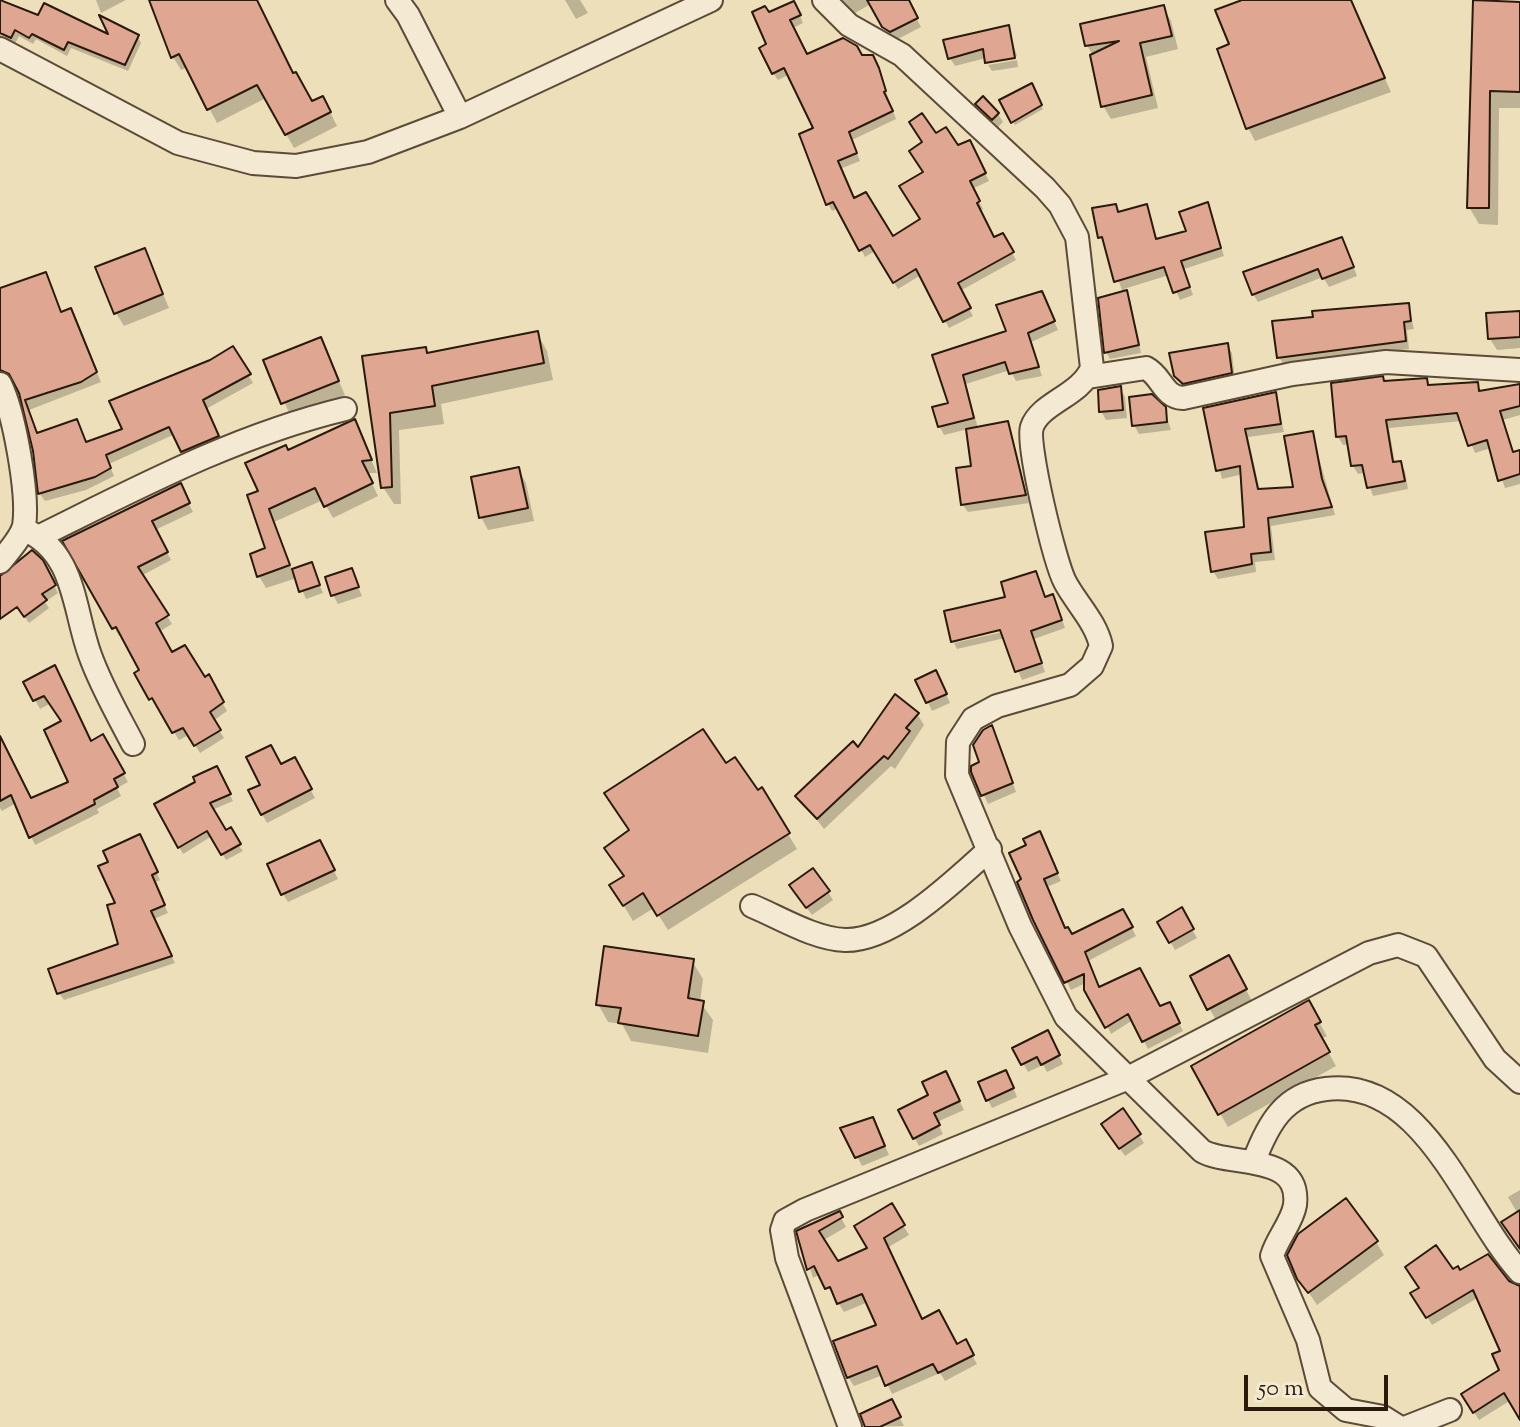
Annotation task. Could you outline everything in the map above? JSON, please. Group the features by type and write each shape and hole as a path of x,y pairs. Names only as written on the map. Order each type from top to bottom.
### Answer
{"street":[{"path":"397,0 408,15 460,117"},
{"path":"0,49 178,143 253,163 296,166 368,152 460,117 711,0"},
{"path":"824,0 849,25 902,55 1060,205 1077,237 1093,360 1088,377"},
{"path":"1399,1427 1383,1417 1346,1410 1320,1388 1308,1340 1272,1256 1276,1242 1293,1212 1294,1193 1284,1175 1273,1167 1254,1161 1212,1157 1202,1151 1066,1017 1020,926 957,775 955,756 962,731 984,711 1070,685 1082,677 1101,646 1099,637 1065,583 1054,554 1031,434 1041,414 1088,377 1146,368 1157,376 1168,394 1183,398 1292,374 1386,362 1520,370"},
{"path":"0,384 8,400 32,532 62,563 90,656 133,744"},
{"path":"0,562 32,532 250,438 291,422 345,409"},
{"path":"752,906 822,935 842,940 860,939 880,932 932,899 990,849"},
{"path":"850,1427 787,1258 782,1230 785,1221 1126,1079 1369,953 1398,945 1426,956 1495,1059 1520,1082"},
{"path":"1254,1161 1265,1130 1277,1114 1301,1095 1338,1087 1379,1096 1420,1127 1499,1248 1520,1272"},
{"path":"1407,1427 1450,1410"}],"building":[{"path":"0,0 38,15 44,3 108,34 99,15 139,35 125,65 68,42 64,50 32,34 29,38 15,30 11,38 0,33"},
{"path":"149,0 257,0 293,73 296,72 312,101 323,96 331,112 285,135 257,85 207,110 179,54 171,58"},
{"path":"867,0 909,0 918,18 890,32 882,27"},
{"path":"1242,0 1351,0 1385,78 1246,129 1217,49 1229,44 1215,10"},
{"path":"1473,0 1520,2 1520,92 1490,91 1489,208 1467,208"},
{"path":"794,1 801,15 790,20 807,54 843,38 857,46 862,55 873,55 879,68 884,92 893,111 849,132 857,153 838,161 854,198 866,192 893,236 920,219 899,186 923,172 909,151 922,142 909,122 922,113 936,133 946,127 958,145 970,140 986,173 970,181 980,201 977,203 994,237 1003,233 1014,252 958,283 971,308 943,322 916,269 893,283 870,245 859,251 833,202 826,205 799,134 813,128 784,68 772,74 759,48 766,44 752,12 765,6 769,12"},
{"path":"1164,5 1172,36 1140,43 1152,95 1101,107 1090,55 1119,41 1085,46 1080,24"},
{"path":"1009,25 1015,58 985,63 983,49 948,59 943,40"},
{"path":"1032,83 1042,105 1011,123 999,100"},
{"path":"983,96 999,113 992,120 975,104"},
{"path":"1208,202 1221,248 1181,261 1190,287 1173,293 1164,267 1114,282 1102,237 1098,238 1092,208 1116,204 1118,212 1147,204 1156,239 1186,231 1179,212"},
{"path":"1342,237 1354,267 1322,279 1318,269 1252,295 1243,272"},
{"path":"145,248 163,294 114,314 95,267"},
{"path":"46,272 61,312 71,308 97,372 81,382 25,400 37,433 77,419 86,442 122,429 109,401 210,360 233,346 251,374 203,400 219,436 181,452 169,427 106,455 111,468 95,477 38,494 33,451 19,393 9,374 0,370 0,288"},
{"path":"1127,290 1139,345 1104,353 1098,298"},
{"path":"1042,291 1055,321 1028,333 1039,367 1009,374 1005,362 963,375 974,418 938,427 932,407 948,403 932,355 1006,331 996,305"},
{"path":"1409,303 1411,321 1404,322 1406,341 1277,358 1272,321 1313,317 1312,311"},
{"path":"1520,311 1520,337 1488,339 1486,313"},
{"path":"538,331 544,363 432,386 435,406 390,413 392,487 381,488 362,356 426,347 427,353"},
{"path":"321,337 339,381 281,404 263,360"},
{"path":"1228,343 1232,373 1183,384 1174,376 1169,353"},
{"path":"1383,376 1384,381 1427,378 1428,385 1478,382 1479,391 1520,384 1520,406 1500,411 1513,452 1520,450 1520,474 1498,481 1487,440 1468,446 1457,413 1386,420 1393,462 1401,461 1405,481 1367,488 1362,465 1351,466 1346,436 1336,437 1331,383"},
{"path":"1121,386 1123,410 1099,412 1098,390"},
{"path":"1276,392 1281,424 1245,429 1258,489 1293,487 1284,436 1313,431 1322,479 1332,507 1268,518 1271,552 1251,554 1252,564 1211,572 1205,532 1244,527 1240,466 1216,471 1203,408"},
{"path":"1152,394 1166,407 1167,422 1132,426 1129,397"},
{"path":"355,419 372,460 362,461 373,483 324,507 315,488 269,509 290,565 257,577 250,554 265,548 247,495 258,491 245,463 286,445 288,450"},
{"path":"1008,421 1026,495 961,505 956,468 971,466 966,429"},
{"path":"519,467 528,508 479,518 471,477"},
{"path":"181,483 190,503 152,521 168,552 138,567 169,615 156,623 172,652 185,645 205,677 209,674 224,702 210,712 221,730 194,746 183,728 172,733 152,698 149,700 134,673 139,670 116,627 112,629 62,541"},
{"path":"32,550 43,560 56,585 42,594 47,600 24,617 17,607 0,619 0,576"},
{"path":"312,562 320,585 299,592 292,569"},
{"path":"352,568 359,587 331,596 325,577"},
{"path":"1036,571 1045,597 1053,594 1062,620 1031,631 1042,663 1015,672 1000,630 951,642 944,611 1005,597 1001,582"},
{"path":"55,665 91,741 103,734 125,773 114,779 118,787 94,800 95,804 29,838 11,795 0,801 0,736 31,798 68,782 44,730 61,721 44,696 33,701 23,682"},
{"path":"936,670 947,694 926,703 915,680"},
{"path":"895,694 919,713 906,728 910,731 888,759 884,756 817,819 795,796 853,741 858,747"},
{"path":"992,725 1013,783 981,796 971,772 971,766 979,762 973,745 983,730"},
{"path":"703,729 726,763 735,757 758,790 762,787 790,833 657,916 643,893 623,906 609,885 624,876 604,848 629,830 604,793"},
{"path":"271,745 281,764 295,757 312,789 261,815 248,790 260,785 246,757"},
{"path":"217,766 231,794 210,803 226,830 231,827 241,844 221,855 207,831 178,848 154,804 195,782 193,777"},
{"path":"1040,831 1058,873 1044,879 1065,928 1068,927 1072,934 1123,909 1133,927 1085,952 1099,987 1140,968 1160,1006 1170,1002 1180,1023 1142,1042 1128,1014 1105,1028 1084,990 1084,974 1064,983 1033,920 1017,882 1021,879 1009,853 1026,845 1023,839"},
{"path":"140,834 158,872 152,875 165,905 151,911 172,956 57,994 48,969 118,944 107,905 115,903 98,866 108,862 103,851"},
{"path":"320,840 335,870 281,895 267,864"},
{"path":"813,868 830,891 806,908 789,885"},
{"path":"1182,907 1194,929 1169,943 1157,922"},
{"path":"604,946 694,959 688,998 704,1001 698,1036 618,1023 621,1008 596,1005"},
{"path":"1229,955 1247,989 1207,1010 1190,976"},
{"path":"1309,1000 1321,1022 1315,1025 1330,1052 1218,1115 1191,1066"},
{"path":"1048,1030 1060,1055 1041,1065 1037,1057 1021,1065 1012,1048"},
{"path":"1006,1070 1014,1088 986,1101 978,1082"},
{"path":"946,1071 960,1101 934,1113 940,1125 913,1139 898,1110 928,1095 922,1082"},
{"path":"1123,1108 1141,1134 1119,1149 1101,1124"},
{"path":"873,1117 885,1146 855,1158 840,1128"},
{"path":"1346,1198 1378,1241 1308,1293 1297,1279 1287,1255 1298,1234"},
{"path":"892,1203 905,1225 884,1238 922,1319 939,1310 957,1344 966,1339 974,1355 938,1373 933,1364 885,1386 877,1366 847,1378 833,1341 876,1325 862,1294 837,1304 830,1287 825,1289 814,1266 807,1270 796,1231 840,1211 843,1217 819,1231 838,1261 867,1248 854,1226"},
{"path":"1520,1210 1520,1249 1501,1222"},
{"path":"1436,1245 1453,1269 1458,1266 1460,1270 1488,1254 1509,1281 1520,1286 1520,1420 1504,1393 1473,1413 1461,1394 1499,1370 1492,1354 1500,1351 1473,1290 1426,1318 1410,1293 1419,1288 1405,1267"},
{"path":"892,1399 901,1417 880,1427 865,1427 860,1414"}]}
